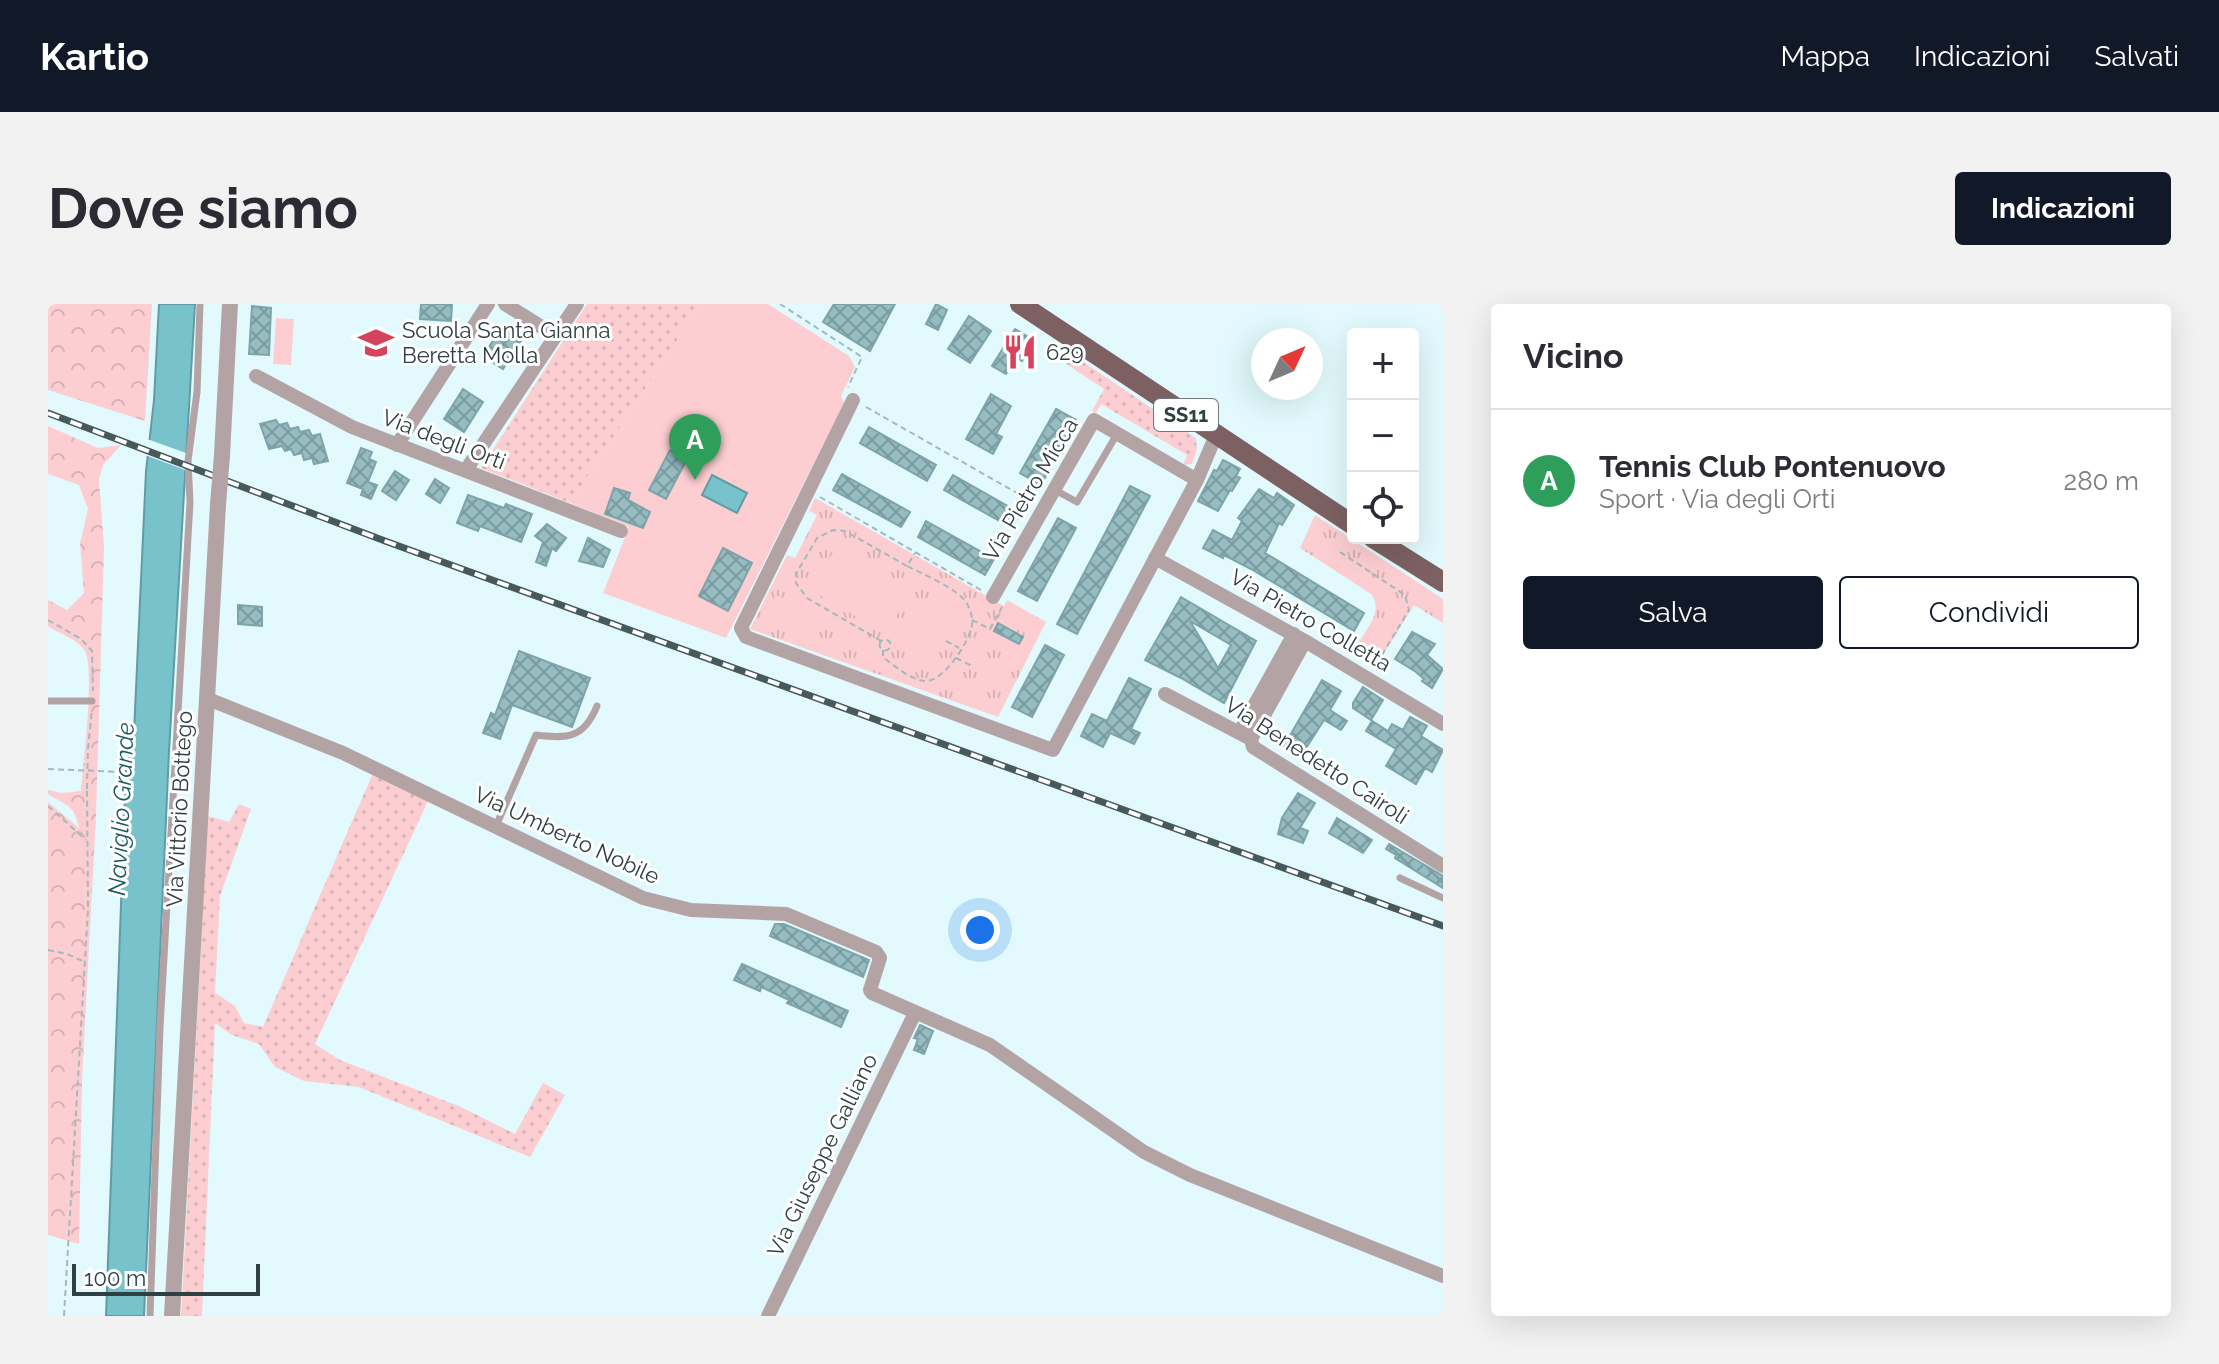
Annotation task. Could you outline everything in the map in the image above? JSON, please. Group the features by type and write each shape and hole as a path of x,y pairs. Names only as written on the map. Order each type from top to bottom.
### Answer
{"main road":[{"name":"SS11","path":"1020,304 1347,521"},
{"path":"1383,544 1443,582"}],"street":[{"name":"Via Vittorio Bottego","path":"172,1316 230,304"},
{"path":"397,445 488,304"},
{"path":"505,304 556,336"},
{"path":"466,470 577,304"},
{"name":"Via degli Orti","path":"256,376 352,427 621,531"},
{"path":"853,400 741,628 746,637 1053,750 1197,480 1216,435"},
{"name":"Via Pietro Micca","path":"998,600 1042,508 1094,420 1197,480"},
{"name":"Via Pietro Colletta","path":"1155,558 1299,638 1443,724"},
{"path":"1245,736 1299,638"},
{"name":"Via Benedetto Cairoli","path":"1165,694 1245,736 1253,747 1266,756 1443,866"},
{"name":"Via Umberto Nobile","path":"208,699 343,753 643,898 691,910 786,914 876,952 880,958 870,990 915,1013"},
{"path":"915,1013 990,1045 1144,1152 1190,1175 1443,1276"},
{"name":"Via Giuseppe Galliano","path":"768,1316 915,1013"}],"lane":[{"path":"150,1316 160,1027 190,502 188,461 197,392 200,304"},
{"path":"1053,489 1077,502 1117,434"},
{"path":"48,701 92,701"},
{"path":"496,827 536,735 556,737 579,734 591,721 597,706"},
{"path":"1400,878 1443,898"}],"path":[{"path":"780,304 862,357 846,392 853,400 1042,508"},
{"path":"809,491 998,600 990,629 972,620"},
{"path":"881,641 881,654 886,660 923,681 940,676 972,628 966,602 958,594 845,531 825,532 817,538 795,577 796,583 803,594 825,611 881,641 886,639 890,648 883,650"},
{"path":"907,566 915,552"},
{"path":"1340,552 1405,595 1409,603 1409,610 1378,661"},
{"path":"48,620 81,639 92,651"},
{"path":"946,641 960,649"},
{"path":"955,657 972,666"},
{"path":"64,1316 85,962 88,749"},
{"path":"48,769 122,772"},
{"path":"48,806 87,840"},
{"path":"48,950 85,962"}],"green space":[{"path":"48,304 152,304 145,421 48,390"},
{"path":"587,304 701,304 570,503 481,468"},
{"path":"701,304 768,304 849,356 855,367 841,396 844,403 726,638 603,593 629,527 570,503"},
{"path":"276,318 294,319 291,365 273,364"},
{"path":"1067,351 1196,438 1197,449 1192,464 1183,465 1187,455 1101,404 1096,413 1092,411 1104,389 1062,361"},
{"path":"48,426 98,448 121,445 103,465 99,480 104,548 96,816 82,1079 79,1244 48,1235 48,802 79,828 72,810 48,794 48,790 62,793 81,791 89,678 88,662 82,647 48,626 48,600 67,610 84,593 80,543 88,509 79,485 48,474"},
{"path":"815,498 1004,606 1007,600 1046,622 998,717 750,629 787,555 795,558 817,515 809,511"},
{"path":"1315,515 1347,536 1347,544 1359,544 1443,599 1443,623 1414,605 1379,662 1355,648 1372,621 1376,607 1371,594 1300,548"},
{"path":"836,547 911,591 886,634 811,590"},
{"path":"775,595 826,613 817,639 766,622"},
{"path":"932,598 961,615 931,665 902,648"},
{"path":"373,773 429,799 315,1044 340,1060 461,1107 515,1134 543,1083 565,1095 530,1157 359,1087 304,1081 275,1067 259,1044 232,1035 215,1023 202,1316 181,1316 208,816 229,822 239,804 251,809 220,896 215,993 235,1006 244,1023 263,1027"}],"water":[{"path":"159,304 195,304 169,751 144,1316 106,1316 126,768 134,732 146,471 154,400"},
{"path":"712,475 747,493 737,513 702,495"}],"pier":[{"path":"147,439 189,454 188,471 145,455"}],"building":[{"path":"421,304 452,304 451,321 420,319"},
{"path":"834,304 895,304 870,351 823,322"},
{"path":"936,304 947,310 938,330 926,324"},
{"path":"252,306 271,308 269,355 249,354"},
{"path":"969,316 991,331 970,363 948,349"},
{"path":"502,327 522,339 503,369 483,356"},
{"path":"1015,329 1035,341 1022,361 1016,357 1006,374 992,366"},
{"path":"463,389 483,402 464,432 444,419"},
{"path":"991,394 1011,406 996,434 1002,437 993,454 966,439"},
{"path":"1056,409 1076,420 1041,485 1020,473"},
{"path":"276,420 279,425 287,423 290,429 298,427 300,432 309,430 312,436 320,434 328,461 314,464 312,458 304,460 302,453 294,455 291,449 285,451 282,446 269,449 260,424"},
{"path":"869,427 936,465 927,481 860,443"},
{"path":"361,448 372,452 369,459 376,462 368,482 377,485 371,499 361,495 363,489 347,483"},
{"path":"670,450 687,459 666,499 649,490"},
{"path":"1223,460 1240,469 1236,476 1240,478 1218,511 1198,501 1214,470 1217,471"},
{"path":"395,471 409,480 396,500 382,491"},
{"path":"842,474 910,512 901,527 833,490"},
{"path":"953,475 1020,513 1012,528 944,490"},
{"path":"435,479 449,488 440,503 426,494"},
{"path":"1130,486 1150,496 1077,634 1057,624"},
{"path":"614,488 630,493 628,500 650,512 643,528 605,514"},
{"path":"1259,489 1274,498 1277,493 1294,505 1282,525 1279,523 1265,553 1364,613 1354,631 1251,569 1203,548 1213,530 1232,540 1242,521 1238,518"},
{"path":"468,495 532,514 521,542 480,526 478,531 457,523"},
{"path":"1058,518 1076,528 1037,601 1018,591"},
{"path":"926,521 994,559 985,575 918,537"},
{"path":"547,524 566,538 556,551 552,548 546,566 536,562 543,542 535,536"},
{"path":"588,538 610,550 603,567 579,561"},
{"path":"723,548 752,563 728,611 699,596"},
{"path":"1181,597 1256,641 1224,703 1145,660","holes":["1190,621 1231,645 1218,668"]},
{"path":"238,605 262,607 262,626 238,624"},
{"path":"998,623 1023,637 1019,644 994,631"},
{"path":"1412,632 1435,644 1427,655 1443,669 1432,688 1416,672 1395,659"},
{"path":"1045,645 1064,655 1032,717 1012,707"},
{"path":"519,651 590,678 572,727 512,705 500,739 483,733 491,713 495,715"},
{"path":"1129,678 1151,689 1131,729 1140,733 1134,744 1110,733 1103,747 1081,736 1092,714 1107,721"},
{"path":"1322,680 1341,691 1330,710 1347,721 1341,730 1324,720 1301,756 1284,746"},
{"path":"1363,687 1383,700 1371,720 1353,708"},
{"path":"1410,717 1427,726 1421,736 1443,750 1432,772 1425,768 1416,784 1386,766 1396,749 1366,731 1372,721 1388,731 1392,724 1403,730"},
{"path":"1298,793 1315,803 1300,828 1308,831 1303,843 1278,834 1282,818"},
{"path":"1337,818 1372,840 1363,853 1329,833"},
{"path":"1389,844 1443,876 1443,888 1395,858 1396,855 1386,849"},
{"path":"775,924 784,924 869,960 863,977 770,936"},
{"path":"742,964 848,1011 841,1027 787,1003 789,1000 761,987 760,991 734,980"},
{"path":"920,1025 933,1031 924,1054 914,1050 918,1039 914,1038"}],"railway":[{"path":"48,413 385,541 1443,926"}],"place":[{"name":"Scuola Santa Gianna Beretta Molla","path":"376,343"},
{"name":"629","path":"1020,352"},
{"name":"Tennis Club Pontenuovo","path":"695,480"}],"water label":[{"name":"Naviglio Grande","path":"121,809"}]}
